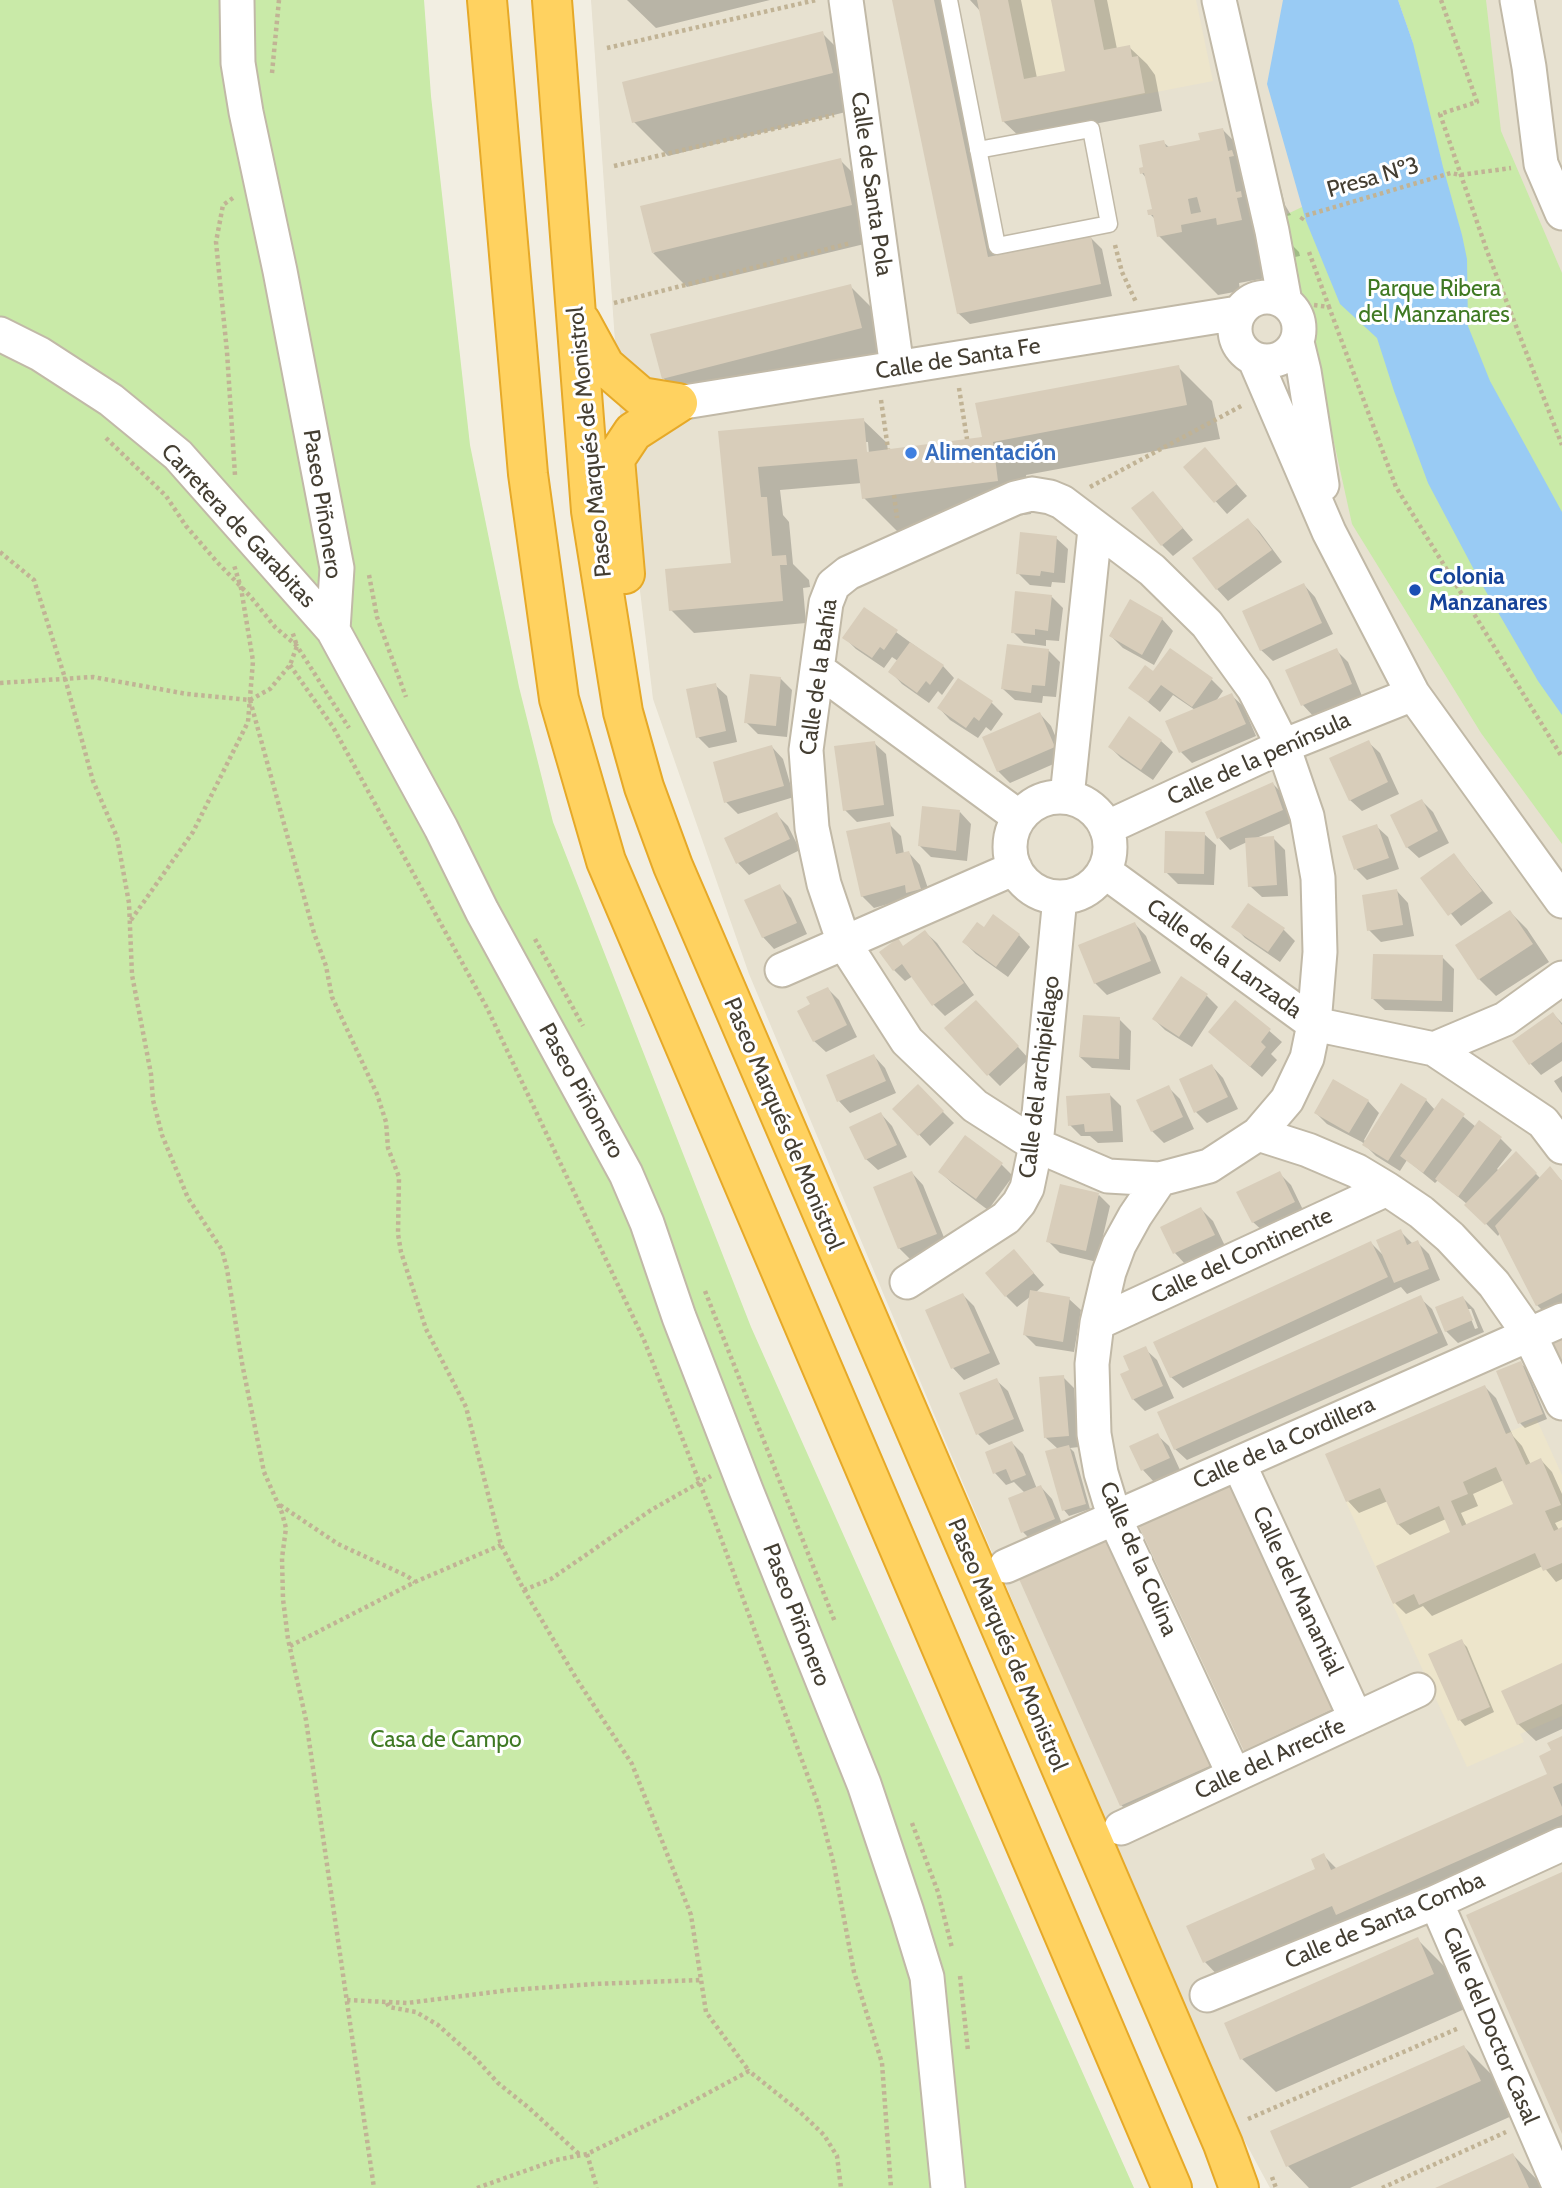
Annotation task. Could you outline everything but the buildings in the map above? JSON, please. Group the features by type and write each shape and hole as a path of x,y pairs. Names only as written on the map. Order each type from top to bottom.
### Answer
{"highway":[{"path":"487,0 528,474 557,686 606,861 1172,2188"},
{"name":"Paseo Marqués de Monistrol","path":"552,0 592,511 624,712 644,787 673,866 1223,2144 1239,2188"},
{"path":"577,314 605,366 641,397 678,403"},
{"path":"624,712 631,639 615,458 633,432 678,403"}],"street":[{"name":"Paseo Piñonero","path":"237,0 238,63 246,112 280,271 337,568 333,629 441,828 482,911 626,1174 736,1462 864,1784 927,1978 948,2188"},
{"name":"Calle de Santa Pola","path":"846,0 879,236 887,370"},
{"path":"1219,0 1272,231 1285,302"},
{"path":"1517,0 1529,67 1541,163 1561,206"},
{"path":"1255,360 1269,362 1290,353 1297,342 1300,329 1297,316 1285,302 1271,296 1254,299 1238,313 1235,335 1240,348 1255,360 1329,532 1413,694 1562,901"},
{"name":"Calle de Santa Fe","path":"678,403 1238,313"},
{"name":"Carretera de Garabitas","path":"0,334 40,354 111,400 178,455 333,629"},
{"path":"1297,342 1329,532"},
{"name":"Calle de la Bahía","path":"1032,494 1062,502 1095,529 1152,570 1207,624 1254,689 1283,746 1307,816 1318,878 1320,952 1314,1024 1307,1058 1287,1100 1258,1134 1209,1166 1160,1179 1108,1176 1035,1145 975,1106 907,1041 844,943 824,884 812,828 806,750 826,603 837,580 1015,498 1032,494"},
{"path":"1067,797 1095,529"},
{"path":"817,669 1019,817"},
{"name":"Calle de la península","path":"1106,828 1283,746 1413,694"},
{"path":"1067,797 1091,807 1106,828 1110,850 1104,871 1085,890 1060,897 1033,889 1022,880 1015,868 1010,842 1019,817 1041,801 1067,797"},
{"path":"782,970 1015,868"},
{"name":"Calle de la Lanzada","path":"1104,871 1314,1024 1434,1049 1543,1122 1562,1147"},
{"name":"Calle del archipiélago","path":"907,1282 1006,1218 1027,1188 1035,1145 1060,897"},
{"path":"1434,1049 1506,1019 1562,978"},
{"path":"1258,1134 1308,1150 1357,1171 1421,1212 1450,1237 1494,1284 1529,1334 1562,1403"},
{"name":"Calle de la Colina","path":"1160,1179 1119,1245 1109,1272 1097,1322 1092,1364 1094,1434 1101,1473 1115,1519 1234,1775"},
{"name":"Calle del Continente","path":"1097,1322 1387,1189"},
{"name":"Calle de la Cordillera","path":"1006,1566 1562,1320"},
{"name":"Calle del Manantial","path":"1239,1464 1356,1719"},
{"name":"Calle del Arrecife","path":"1121,1828 1418,1690"},
{"name":"Calle de Santa Comba","path":"1207,1995 1436,1902 1562,1844"},
{"name":"Calle del Doctor Casal","path":"1436,1902 1560,2188"}],"lane":[{"path":"949,0 978,150 997,246 1109,224 1091,129 978,150"}],"path":[{"path":"607,48 816,0"},
{"path":"1441,0 1477,102 1440,114 1460,175 1562,446"},
{"path":"614,166 861,109"},
{"path":"1460,175 1541,163"},
{"name":"Presa Nº3","path":"1304,216 1451,173 1460,175"},
{"path":"230,186 236,211"},
{"path":"219,501 233,489 236,481 216,242 223,205 233,198"},
{"path":"1109,224 1122,272 1133,293"},
{"path":"614,303 879,236"},
{"path":"1307,248 1396,487 1562,757"},
{"path":"1285,302 1329,307"},
{"path":"954,359 967,439"},
{"path":"887,370 888,449"},
{"path":"1062,502 1269,391"},
{"path":"98,431 166,496 186,526 275,627 297,646"},
{"path":"0,552 34,580 65,678 93,781 117,837 130,920 132,975 151,1074 153,1100 162,1135 188,1199 222,1250 227,1269 237,1340 264,1472 286,1528 281,1582 290,1646 306,1720 374,2188"},
{"path":"130,920 193,832 248,722 253,661 242,588 233,562"},
{"path":"290,625 297,646 352,732"},
{"path":"0,683 93,677 187,694 250,700 270,688 290,665 297,646"},
{"path":"290,665 333,727 486,1008 644,1340 718,1530 818,1804 834,1865 854,1972 882,2063 891,2188"},
{"path":"250,700 314,933 326,966 332,998 377,1094 386,1122 387,1148 398,1177 398,1234 401,1252 426,1329 466,1407 501,1545 576,1678 632,1764 691,1916 706,2012 749,2071 824,2134 836,2155 841,2188"},
{"path":"524,1590 551,1579 651,1510 736,1462"},
{"path":"276,1503 338,1544 415,1581"},
{"path":"290,1646 415,1581 501,1545"},
{"path":"346,2000 387,2003 593,1983 700,1980"},
{"path":"387,2003 387,2006 416,2012 438,2025 498,2083 579,2154"},
{"path":"1247,2119 1486,2016"},
{"path":"477,2188 556,2160 587,2154 749,2071"},
{"path":"1382,2188 1531,2121"},
{"path":"587,2154 597,2188"}],"shaded area":[{"path":"591,0 1562,0 1562,2188 1270,2188 1221,2097 749,974 653,699 622,441"},
{"path":"977,0 1196,0 1213,81 1002,122"},
{"path":"1537,1420 1562,1475 1562,1716 1520,1734 1524,1742 1467,1767 1346,1502"}],"green space":[{"name":"Casa de Campo","path":"0,0 424,0 431,96 470,445 519,687 553,822 751,1327 1134,2188 0,2188"},
{"name":"Parque Ribera del Manzanares","path":"1398,0 1486,0 1501,131 1562,273 1562,844 1481,733 1352,524 1307,320 1281,217 1302,207 1413,43"}],"water":[{"path":"1283,0 1398,0 1413,43 1462,235 1467,259 1468,326 1490,381 1562,512 1562,715 1538,681 1481,583 1428,483 1377,338 1340,304 1306,221 1267,84"}],"place":[{"name":"Alimentación","path":"911,453"},
{"name":"Colonia Manzanares","path":"1415,590"}]}
